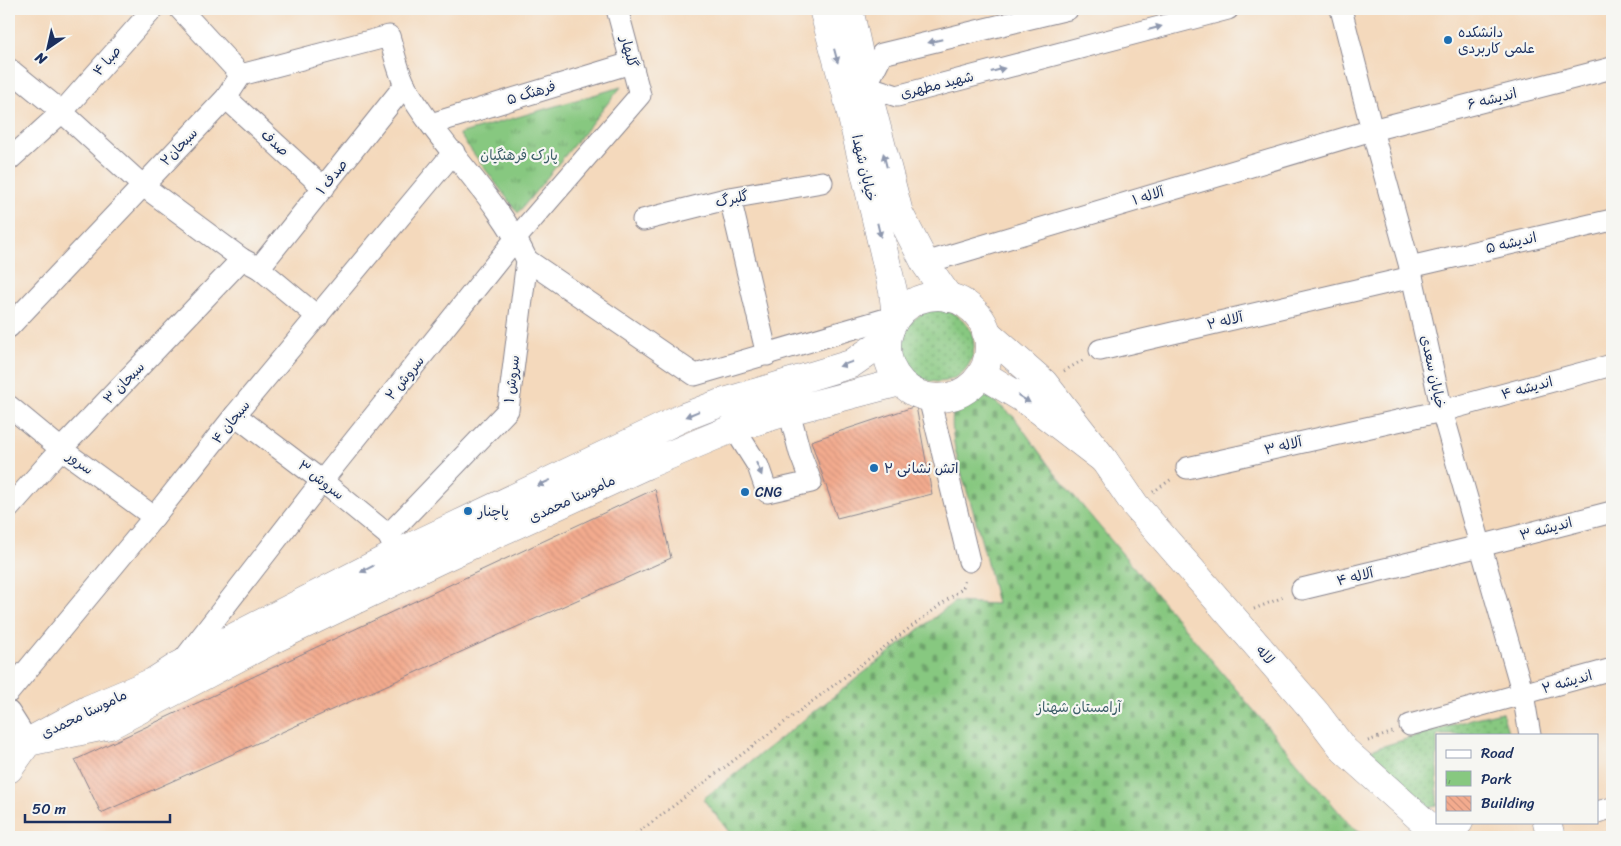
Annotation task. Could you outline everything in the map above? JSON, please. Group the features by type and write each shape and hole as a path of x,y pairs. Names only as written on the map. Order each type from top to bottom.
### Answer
{"main road":[{"name":"خیابان شهدا","path":"823,9 856,89 899,213 925,263 949,298"},
{"name":"خیابان شهدا","path":"849,9 856,89 890,281 891,328"},
{"path":"938,296 949,298 966,305 978,317 986,332 989,346 988,360 982,374 972,386 959,394 944,398 929,398 900,382 891,369 887,354 891,328 896,318 914,302 938,296"},
{"name":"ماموستا محمدی","path":"28,742 89,709 153,682 393,544 684,418 726,402 851,364 891,328"},
{"path":"986,332 1044,383 1104,460"},
{"path":"982,374 1030,403 1104,460"},
{"name":"ماموستا محمدی","path":"28,742 110,725 270,641 439,560 646,465 734,428 789,411 900,382"},
{"name":"لاله","path":"1104,460 1135,505 1316,713 1344,750 1436,833"},
{"path":"9,769 28,742"},
{"path":"1436,833 1455,824"}],"street":[{"name":"صبا ۴","path":"9,160 62,112 153,9"},
{"path":"186,9 241,75 388,36 405,85 431,124 454,152 516,237 527,260 694,375 767,355 891,328"},
{"name":"گلبهار","path":"617,9 640,95"},
{"path":"856,89 882,54 1068,9"},
{"name":"شهید مطهری","path":"856,89 897,96 1228,9"},
{"name":"خیابان سعدی","path":"1341,9 1411,272 1442,411 1523,694 1530,734"},
{"name":"فرهنگ ۵","path":"431,124 631,63"},
{"name":"اندیشه ۶","path":"1372,130 1612,68"},
{"path":"9,69 62,112 142,185 250,264 318,317"},
{"name":"سبحان۲","path":"9,327 226,98 241,75"},
{"name":"صدف ۱","path":"250,264 324,188 405,85"},
{"name":"سروش ۲","path":"178,666 516,237 640,95"},
{"name":"صدف","path":"226,98 324,188"},
{"name":"آلاله ۱","path":"925,263 1372,130"},
{"name":"سبحان ۴","path":"9,692 154,517 235,415 454,152"},
{"name":"گلبرگ","path":"643,220 730,198 822,182"},
{"path":"730,198 767,355"},
{"name":"اندیشه ۵","path":"1411,272 1612,220"},
{"name":"سروش ۱","path":"393,544 508,410 527,260"},
{"name":"سبحان ۳","path":"9,508 61,450 250,264"},
{"name":"آلاله ۲","path":"1100,350 1411,272"},
{"name":"اندیشه ۴","path":"1442,411 1612,365"},
{"path":"929,398 969,561"},
{"name":"سرور","path":"9,406 61,450 154,517"},
{"path":"734,428 758,466 767,492 811,482 800,453 789,411"},
{"name":"آلاله ۳","path":"1188,468 1442,411"},
{"name":"سروش ۳","path":"235,415 322,481 393,544"},
{"name":"اندیشه ۳","path":"1480,546 1612,512"},
{"name":"آلاله ۴","path":"1302,589 1480,546"},
{"name":"اندیشه ۲","path":"1410,725 1612,670"},
{"path":"9,712 28,742"},
{"path":"1598,812 1612,808"}],"path":[{"path":"1044,383 1100,350"},
{"path":"1135,505 1188,468"},
{"path":"632,837 963,588 969,561"},
{"path":"1233,618 1302,589"},
{"path":"1344,750 1410,725"}],"green space":[{"name":"پارک فرهنگیان","path":"621,87 518,213 459,134"},
{"path":"945,310 964,320 972,332 974,346 972,360 964,372 952,380 931,382 912,372 904,360 902,339 912,320 924,312"},
{"name":"آرامستان شهناز","path":"988,396 1014,417 1053,471 1349,824 1368,837 733,837 703,799 954,602 997,604 979,531 957,457 952,418 954,406 963,400"},
{"path":"1502,712 1509,734 1436,734 1436,806 1421,809 1364,752 1475,718"}],"building":[{"name":"اتش نشانی ۲","path":"916,406 932,494 837,518 811,441"},
{"path":"655,489 671,558 101,813 75,760"}],"place":[{"name":"دانشکده علمی کاربردی","path":"1448,40"},
{"name":"اتش نشانی ۲","path":"874,468"},
{"name":"CNG","path":"745,492"},
{"name":"پاچنار","path":"468,511"}]}
